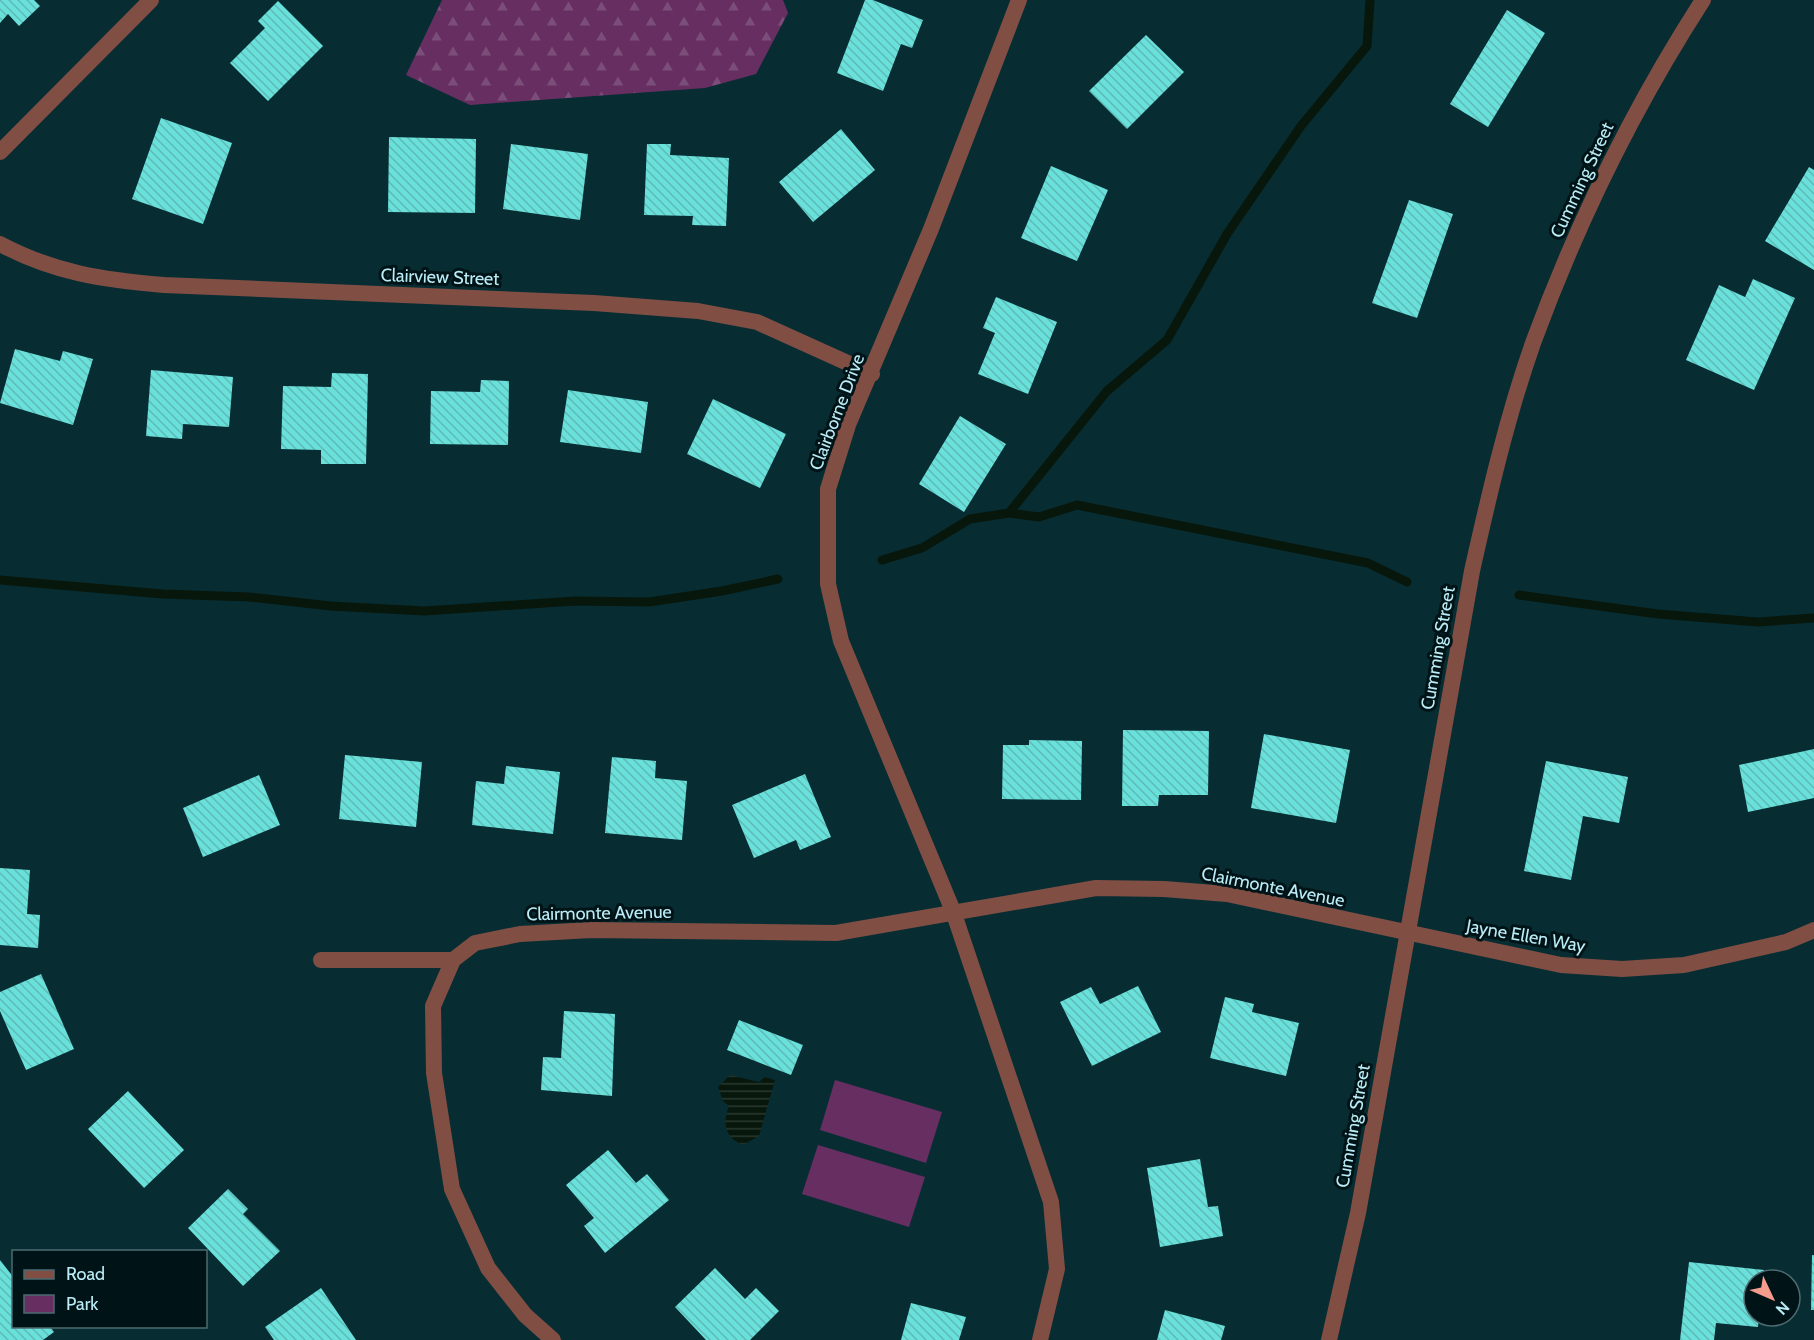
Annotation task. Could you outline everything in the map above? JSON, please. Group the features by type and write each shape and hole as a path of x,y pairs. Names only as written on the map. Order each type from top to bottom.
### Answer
{"street":[{"path":"0,152 151,0"},
{"name":"Clairborne Drive","path":"953,911 841,641 828,584 828,489 849,425 932,229 1019,0"},
{"name":"Cumming Street","path":"1329,1340 1358,1213 1472,572 1494,474 1533,343 1594,194 1639,106 1703,0"},
{"name":"Clairview Street","path":"0,244 31,260 99,280 176,286 594,303 698,310 757,322 872,374"},
{"name":"Clairmonte Avenue","path":"453,960 475,943 520,934 591,930 836,933 1096,888 1164,889 1227,894 1407,933"},
{"path":"953,911 1051,1202 1057,1269 1040,1340"},
{"name":"Jayne Ellen Way","path":"1407,933 1561,966 1622,969 1684,965 1786,942 1814,930"},
{"path":"321,960 453,960 433,1006 434,1073 452,1189 488,1268 525,1315 553,1340"}],"green space":[{"path":"442,0 783,0 788,13 756,74 705,88 470,105 406,75"},
{"path":"835,1080 942,1112 926,1163 820,1130"},
{"path":"818,1145 925,1177 909,1227 802,1194"}],"shaded area":[{"path":"730,1075 759,1082 765,1077 775,1080 759,1136 743,1145 732,1138 727,1130 726,1119 729,1106 723,1101 718,1087"}],"building":[{"path":"0,0 34,0 40,6 19,26 8,14 0,23"},
{"path":"865,0 873,0 923,20 912,48 901,44 883,91 837,73"},
{"path":"278,1 323,46 268,101 230,63 265,28 258,21"},
{"path":"1507,10 1545,33 1488,127 1450,104"},
{"path":"1146,35 1184,72 1127,129 1089,91"},
{"path":"161,118 232,143 203,224 132,199"},
{"path":"841,129 875,170 813,222 779,182"},
{"path":"389,137 476,139 475,213 388,212"},
{"path":"511,144 588,154 580,220 503,209"},
{"path":"647,144 671,144 670,155 729,158 726,226 692,225 693,216 644,215"},
{"path":"1051,166 1108,190 1077,261 1021,238"},
{"path":"1809,167 1814,170 1814,270 1765,241"},
{"path":"1409,200 1453,214 1417,318 1372,303"},
{"path":"1753,279 1795,298 1754,390 1686,360 1719,285 1745,297"},
{"path":"996,297 1057,322 1028,394 978,374 995,333 983,328"},
{"path":"15,349 60,361 63,351 93,359 73,425 0,403"},
{"path":"151,370 233,377 229,427 183,424 182,439 146,436"},
{"path":"332,373 368,374 366,464 321,464 321,450 281,449 283,386 331,387"},
{"path":"481,380 509,381 508,445 430,444 431,391 480,392"},
{"path":"568,390 648,402 641,453 560,442"},
{"path":"713,399 786,434 760,488 687,454"},
{"path":"960,416 1006,444 964,512 919,484"},
{"path":"1123,730 1209,731 1208,795 1159,795 1158,806 1122,806"},
{"path":"1264,734 1350,750 1336,823 1251,808"},
{"path":"1029,740 1082,741 1081,800 1002,799 1003,745 1029,745"},
{"path":"1814,749 1814,798 1748,812 1739,765"},
{"path":"345,755 422,762 416,827 339,819"},
{"path":"612,757 656,761 655,778 687,781 682,840 605,833"},
{"path":"1546,761 1628,777 1619,823 1583,816 1571,880 1524,871"},
{"path":"506,766 560,772 553,834 472,825 476,781 504,784"},
{"path":"805,774 831,837 800,850 796,840 754,858 732,805"},
{"path":"259,775 280,825 203,857 183,808"},
{"path":"0,868 30,870 27,914 40,915 38,948 0,945"},
{"path":"41,974 74,1049 26,1070 0,1011 0,992"},
{"path":"1138,986 1161,1032 1092,1066 1060,1002 1091,987 1100,1004"},
{"path":"1225,997 1254,1004 1252,1012 1299,1023 1286,1076 1210,1058"},
{"path":"564,1011 615,1014 612,1096 541,1090 543,1057 561,1058"},
{"path":"739,1020 803,1045 791,1075 727,1050"},
{"path":"128,1091 184,1150 144,1188 88,1129"},
{"path":"608,1150 636,1183 647,1174 669,1200 605,1253 584,1226 594,1218 566,1185"},
{"path":"1200,1159 1208,1207 1218,1206 1223,1236 1160,1247 1147,1168"},
{"path":"228,1189 248,1209 243,1214 280,1251 243,1286 188,1228"},
{"path":"1812,1255 1814,1255 1814,1310 1811,1310"},
{"path":"0,1260 12,1275 12,1328 51,1328 54,1332 43,1340 0,1340"},
{"path":"1689,1262 1745,1268 1742,1268 1742,1325 1716,1323 1714,1340 1680,1340"},
{"path":"715,1268 745,1299 756,1288 779,1311 750,1340 706,1340 675,1307"},
{"path":"321,1288 356,1340 274,1340 265,1327"},
{"path":"911,1303 966,1317 959,1340 901,1340"},
{"path":"1165,1310 1225,1326 1221,1340 1157,1340"}],"waterway":[{"path":"1009,513 1107,391 1167,340 1227,234 1301,126 1367,46 1370,0"},
{"path":"882,560 922,548 970,519 1009,513 1039,517 1077,505 1368,563 1407,582"},
{"path":"0,580 163,594 249,597 331,606 424,611 575,601 649,602 722,591 778,579"},
{"path":"1519,595 1658,614 1758,622 1814,618"}]}
